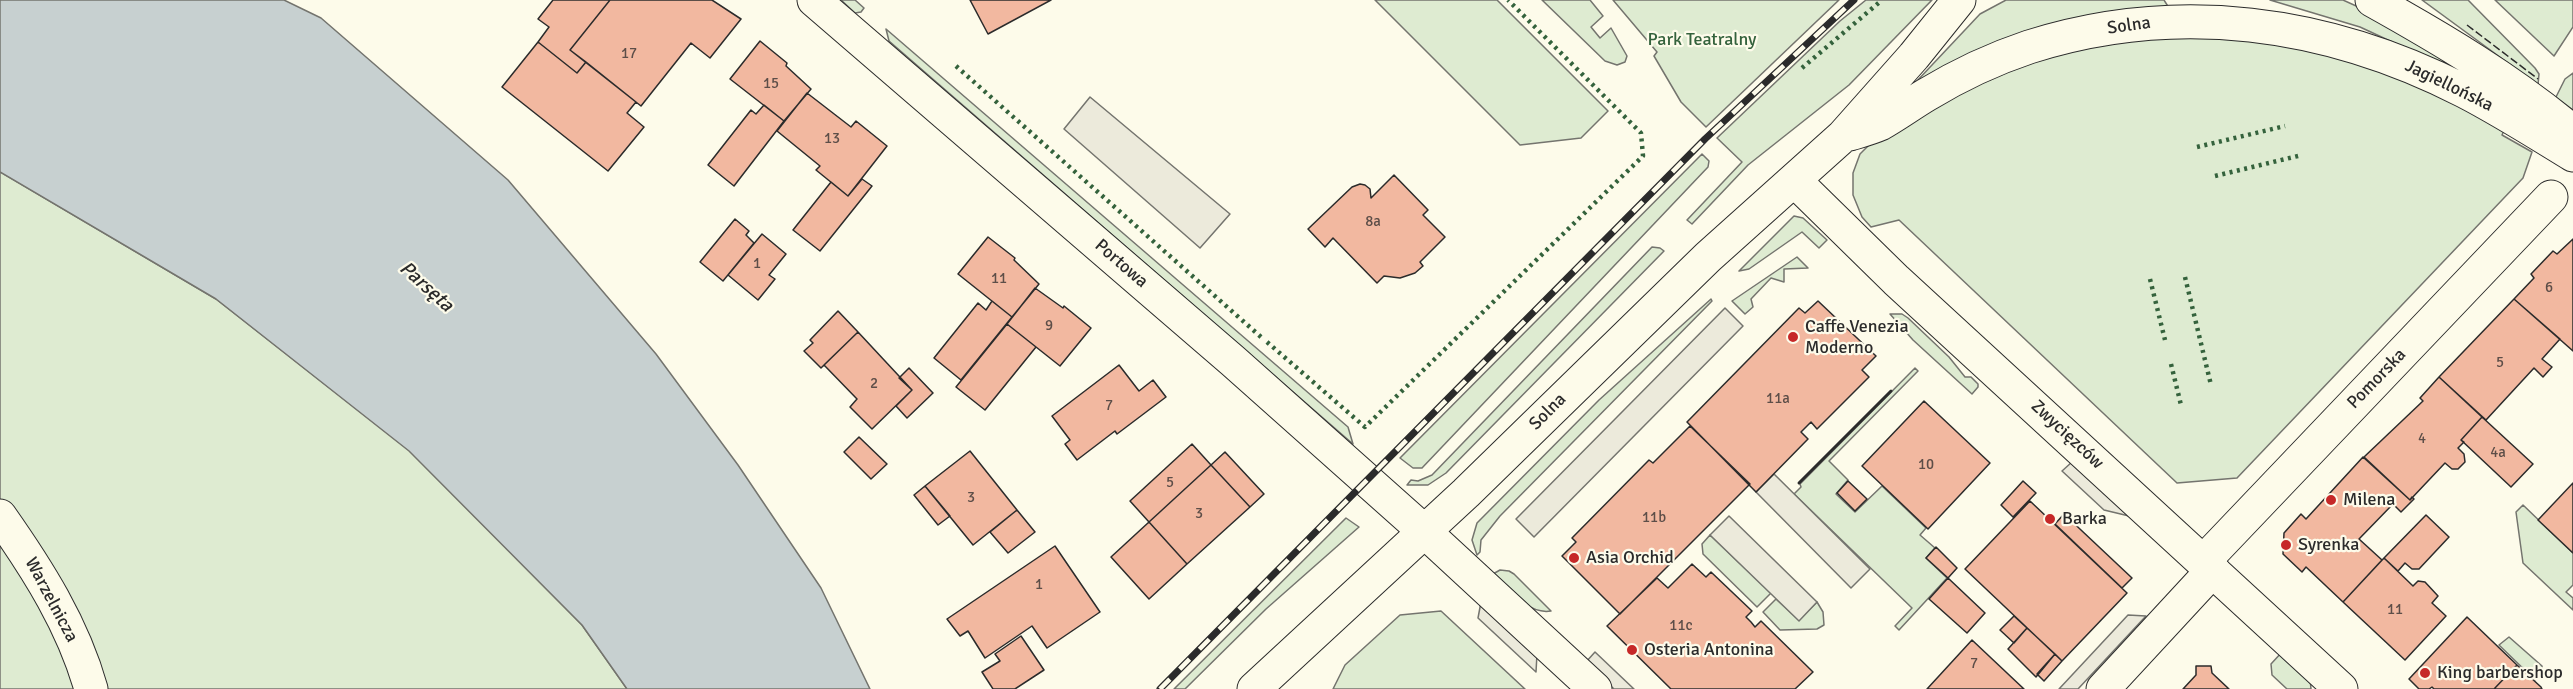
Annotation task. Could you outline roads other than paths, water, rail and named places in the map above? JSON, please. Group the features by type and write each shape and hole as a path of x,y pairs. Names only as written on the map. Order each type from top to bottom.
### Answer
{"street":[{"name":"Portowa","path":"814,0 1215,345 1425,532 1595,689"},
{"name":"Solna","path":"1254,689 1425,532 1708,257 1843,136 1959,0"},
{"name":"Solna","path":"1938,27 1981,0"},
{"path":"2203,0 2249,6 2283,18 2317,35"},
{"name":"Jagiellońska","path":"2372,0 2438,36 2547,111 2573,132"},
{"name":"Solna","path":"1843,136 1879,124 1927,94 1978,67 2029,47 2092,31 2148,23 2202,21 2259,24 2317,35"},
{"name":"Jagiellońska","path":"2317,35 2356,46 2437,78 2487,104 2573,155"},
{"name":"Zwycięzców","path":"1794,180 1896,280 2341,689"},
{"name":"Pomorska","path":"2103,689 2208,566 2551,197"},
{"name":"Warzelnicza","path":"0,516 55,601 92,689"}],"water":[{"name":"Parsęta","path":"0,0 284,0 321,18 508,180 656,354 738,465 821,588 870,689 627,689 582,625 409,451 216,299 0,172"}],"railway":[{"path":"1160,689 1705,139 1854,0"}],"place":[{"name":"Caffe Venezia Moderno","path":"1793,337"},
{"name":"Milena","path":"2331,500"},
{"name":"Barka","path":"2050,519"},
{"name":"Syrenka","path":"2286,545"},
{"name":"Asia Orchid","path":"1574,558"},
{"name":"Osteria Antonina","path":"1632,650"},
{"name":"King barbershop","path":"2425,673"}],"park label":[{"name":"Park Teatralny","path":"1702,40"}]}
